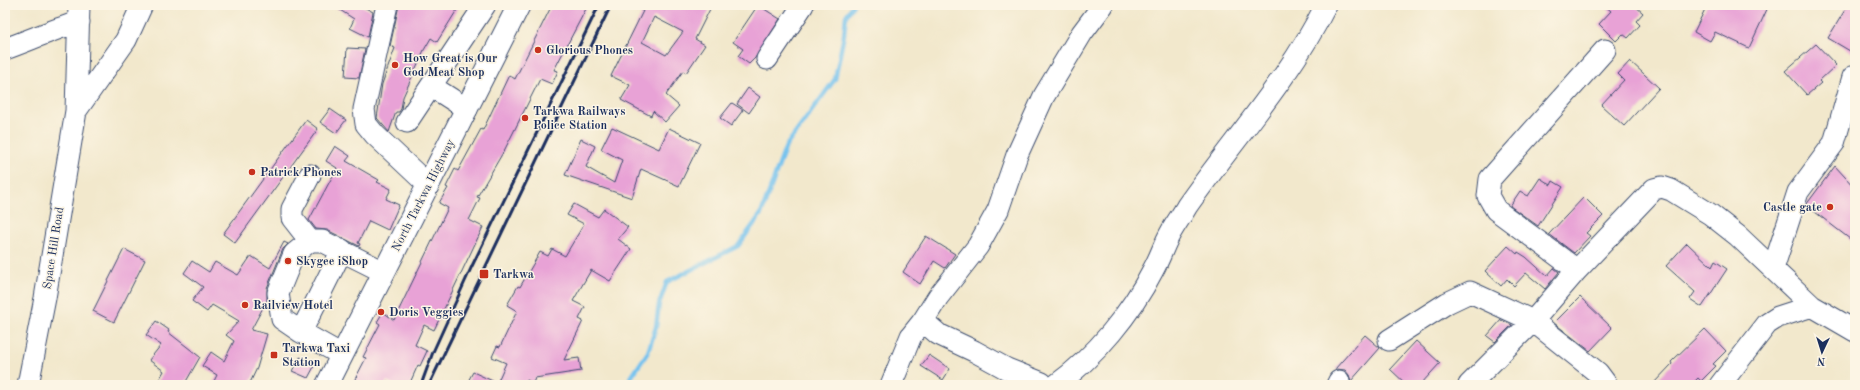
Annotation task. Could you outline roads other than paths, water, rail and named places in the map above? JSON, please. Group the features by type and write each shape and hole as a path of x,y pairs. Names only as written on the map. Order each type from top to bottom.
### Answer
{"main road":[{"name":"North Tarkwa Highway","path":"327,385 519,5"}],"street":[{"path":"76,111 126,40 142,5"},
{"path":"387,5 364,109 366,124 375,135 428,185"},
{"path":"407,122 486,5"},
{"path":"767,59 803,5"},
{"path":"891,385 911,336 923,321 938,296 978,246 998,210 1017,155 1044,96 1082,32 1103,5"},
{"path":"1056,385 1067,377 1095,350 1128,312 1153,270 1170,232 1283,76 1313,31 1326,5"},
{"path":"5,49 41,36 79,13"},
{"name":"Space Hill Road","path":"28,385 45,298 76,111 79,13"},
{"path":"1577,270 1496,210 1488,196 1490,179 1605,50"},
{"path":"1773,269 1798,192 1834,142 1853,77 1855,76"},
{"path":"431,86 467,109"},
{"path":"310,175 292,209 292,218 310,241"},
{"path":"1469,385 1534,321 1577,270 1654,189 1662,187 1671,190 1710,214 1738,236 1812,306 1855,331"},
{"path":"342,354 301,332 282,319 278,293 294,254 310,241 322,241 384,272"},
{"path":"301,332 342,250"},
{"path":"1389,340 1447,303 1470,292 1534,321 1598,373 1607,385"},
{"path":"1720,385 1767,324 1778,316 1812,306"},
{"path":"923,321 938,334 1007,369 1042,383 1043,385"}],"waterway":[{"path":"626,385 648,352 656,327 659,304 667,282 738,246 761,214 786,146 835,79 844,35 846,16 853,5"}],"railway":[{"path":"421,385 433,352 472,266 599,5"},
{"path":"429,385 611,5"}],"place":[{"name":"Glorious Phones","path":"538,50"},
{"name":"How Great is Our God Meat Shop","path":"395,65"},
{"name":"Tarkwa Railways Police Station","path":"525,118"},
{"name":"Patrick Phones","path":"252,172"},
{"name":"Castle gate","path":"1830,207"},
{"name":"Skygee iShop","path":"288,261"},
{"name":"Tarkwa","path":"484,274"},
{"name":"Railview Hotel","path":"245,305"},
{"name":"Doris Veggies","path":"381,312"},
{"name":"Tarkwa Taxi Station","path":"274,355"}]}
